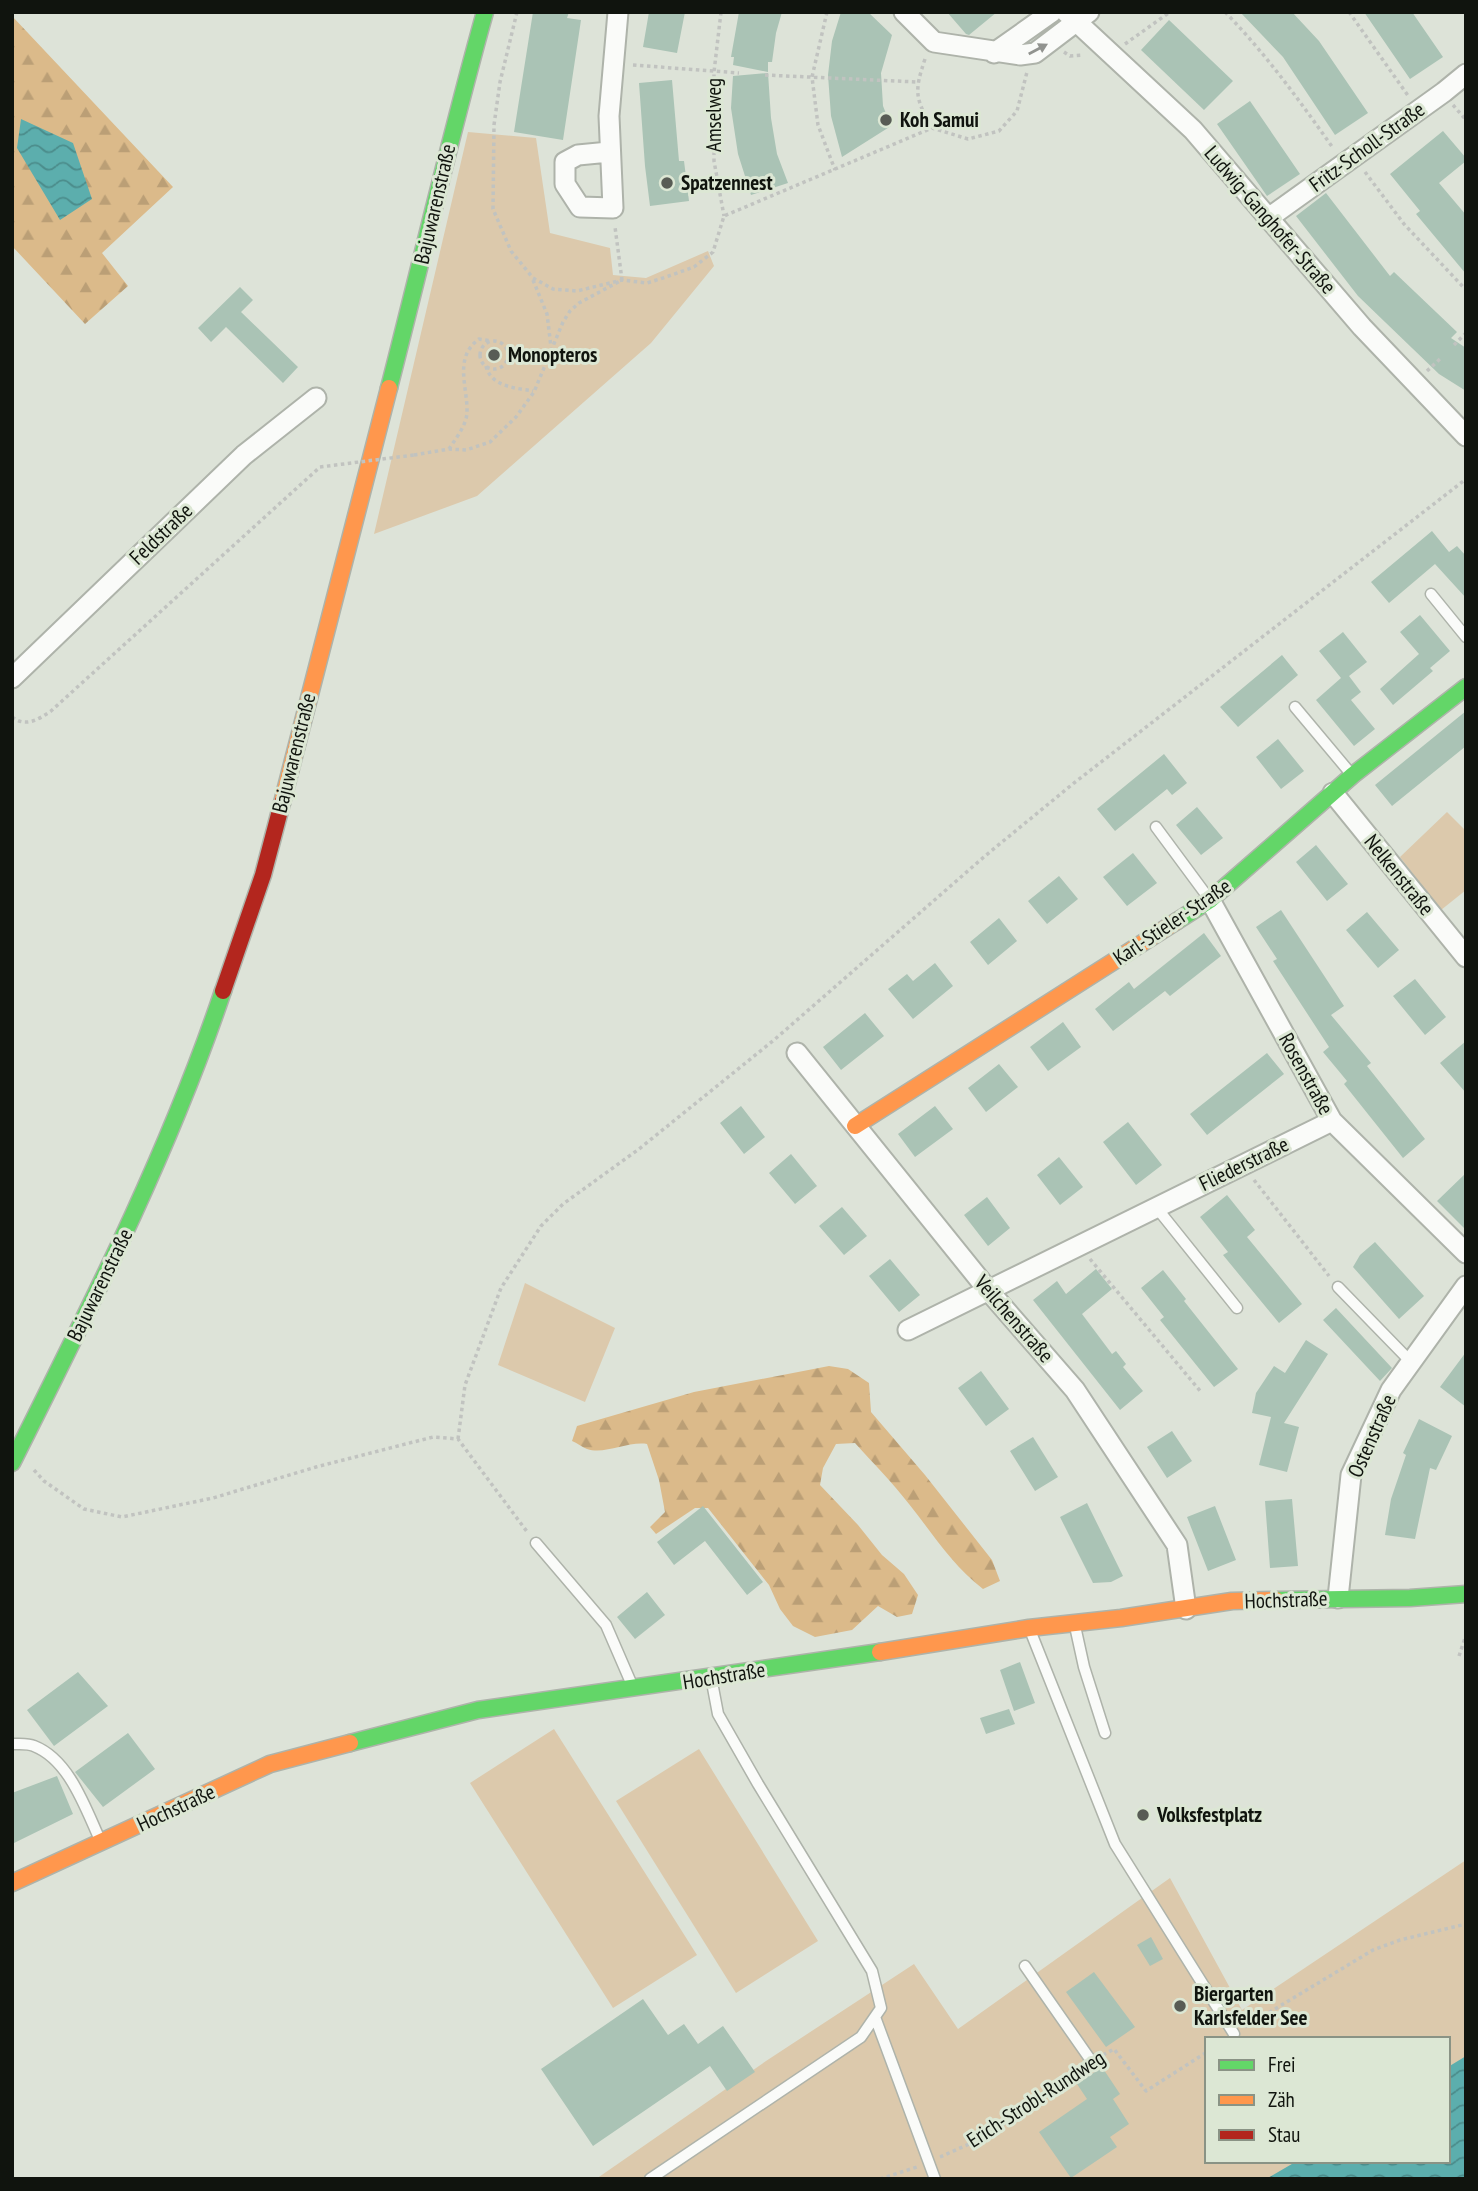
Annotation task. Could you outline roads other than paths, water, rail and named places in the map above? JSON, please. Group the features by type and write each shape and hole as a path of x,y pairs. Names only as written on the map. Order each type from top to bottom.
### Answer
{"street":[{"name":"Bajuwarenstraße","path":"15,1457 125,1234 204,1048 263,876 425,248 454,121 485,12"},
{"path":"609,152 578,155 565,162 565,184 580,206 612,208 609,116 618,12"},
{"path":"904,12 934,41 994,53 1020,55 1035,53 1077,16"},
{"path":"994,53 1052,12"},
{"name":"Ludwig-Ganghofer-Straße","path":"1077,16 1112,54 1193,130 1362,327 1466,436"},
{"name":"Fritz-Scholl-Straße","path":"1267,219 1466,74"},
{"name":"Feldstraße","path":"12,678 244,455 316,398"},
{"name":"Karl-Stieler-Straße","path":"855,1126 1210,900 1353,775 1466,687"},
{"name":"Nelkenstraße","path":"1333,793 1466,957"},
{"name":"Rosenstraße","path":"1210,900 1332,1121 1466,1253"},
{"name":"Veilchenstraße","path":"797,1053 988,1290 1075,1390 1177,1545 1186,1609"},
{"name":"Fliederstraße","path":"908,1330 1332,1121"},
{"name":"Ostenstraße","path":"1338,1598 1351,1475 1391,1390 1466,1286"},
{"name":"Hochstraße","path":"12,1883 270,1764 478,1710 1029,1628 1233,1601 1410,1598 1466,1594"}],"lane":[{"path":"1431,594 1466,637"},
{"path":"1295,707 1353,775"},
{"path":"1156,827 1210,900"},
{"path":"1156,1207 1237,1308"},
{"path":"1338,1287 1411,1362"},
{"path":"536,1543 606,1625 633,1689"},
{"path":"1074,1623 1084,1667 1105,1733"},
{"path":"1029,1628 1115,1844 1234,2034"},
{"path":"650,2179 861,2037 881,2008 872,1971 718,1714 710,1677"},
{"path":"12,1744 32,1745 47,1753 62,1769 80,1796 102,1842"},
{"path":"1025,1966 1092,2062"},
{"path":"875,2017 935,2179"}],"water":[{"path":"21,119 73,143 92,199 60,220 17,148"},
{"path":"1466,2056 1466,2179 1266,2179 1294,2163 1450,2163 1450,2066"}],"place":[{"name":"Koh Samui","path":"886,120"},
{"name":"Spatzennest","path":"667,183"},
{"name":"Monopteros","path":"494,355"},
{"name":"Volksfestplatz","path":"1143,1815"},
{"name":"Biergarten Karlsfelder See","path":"1180,2006"}]}
